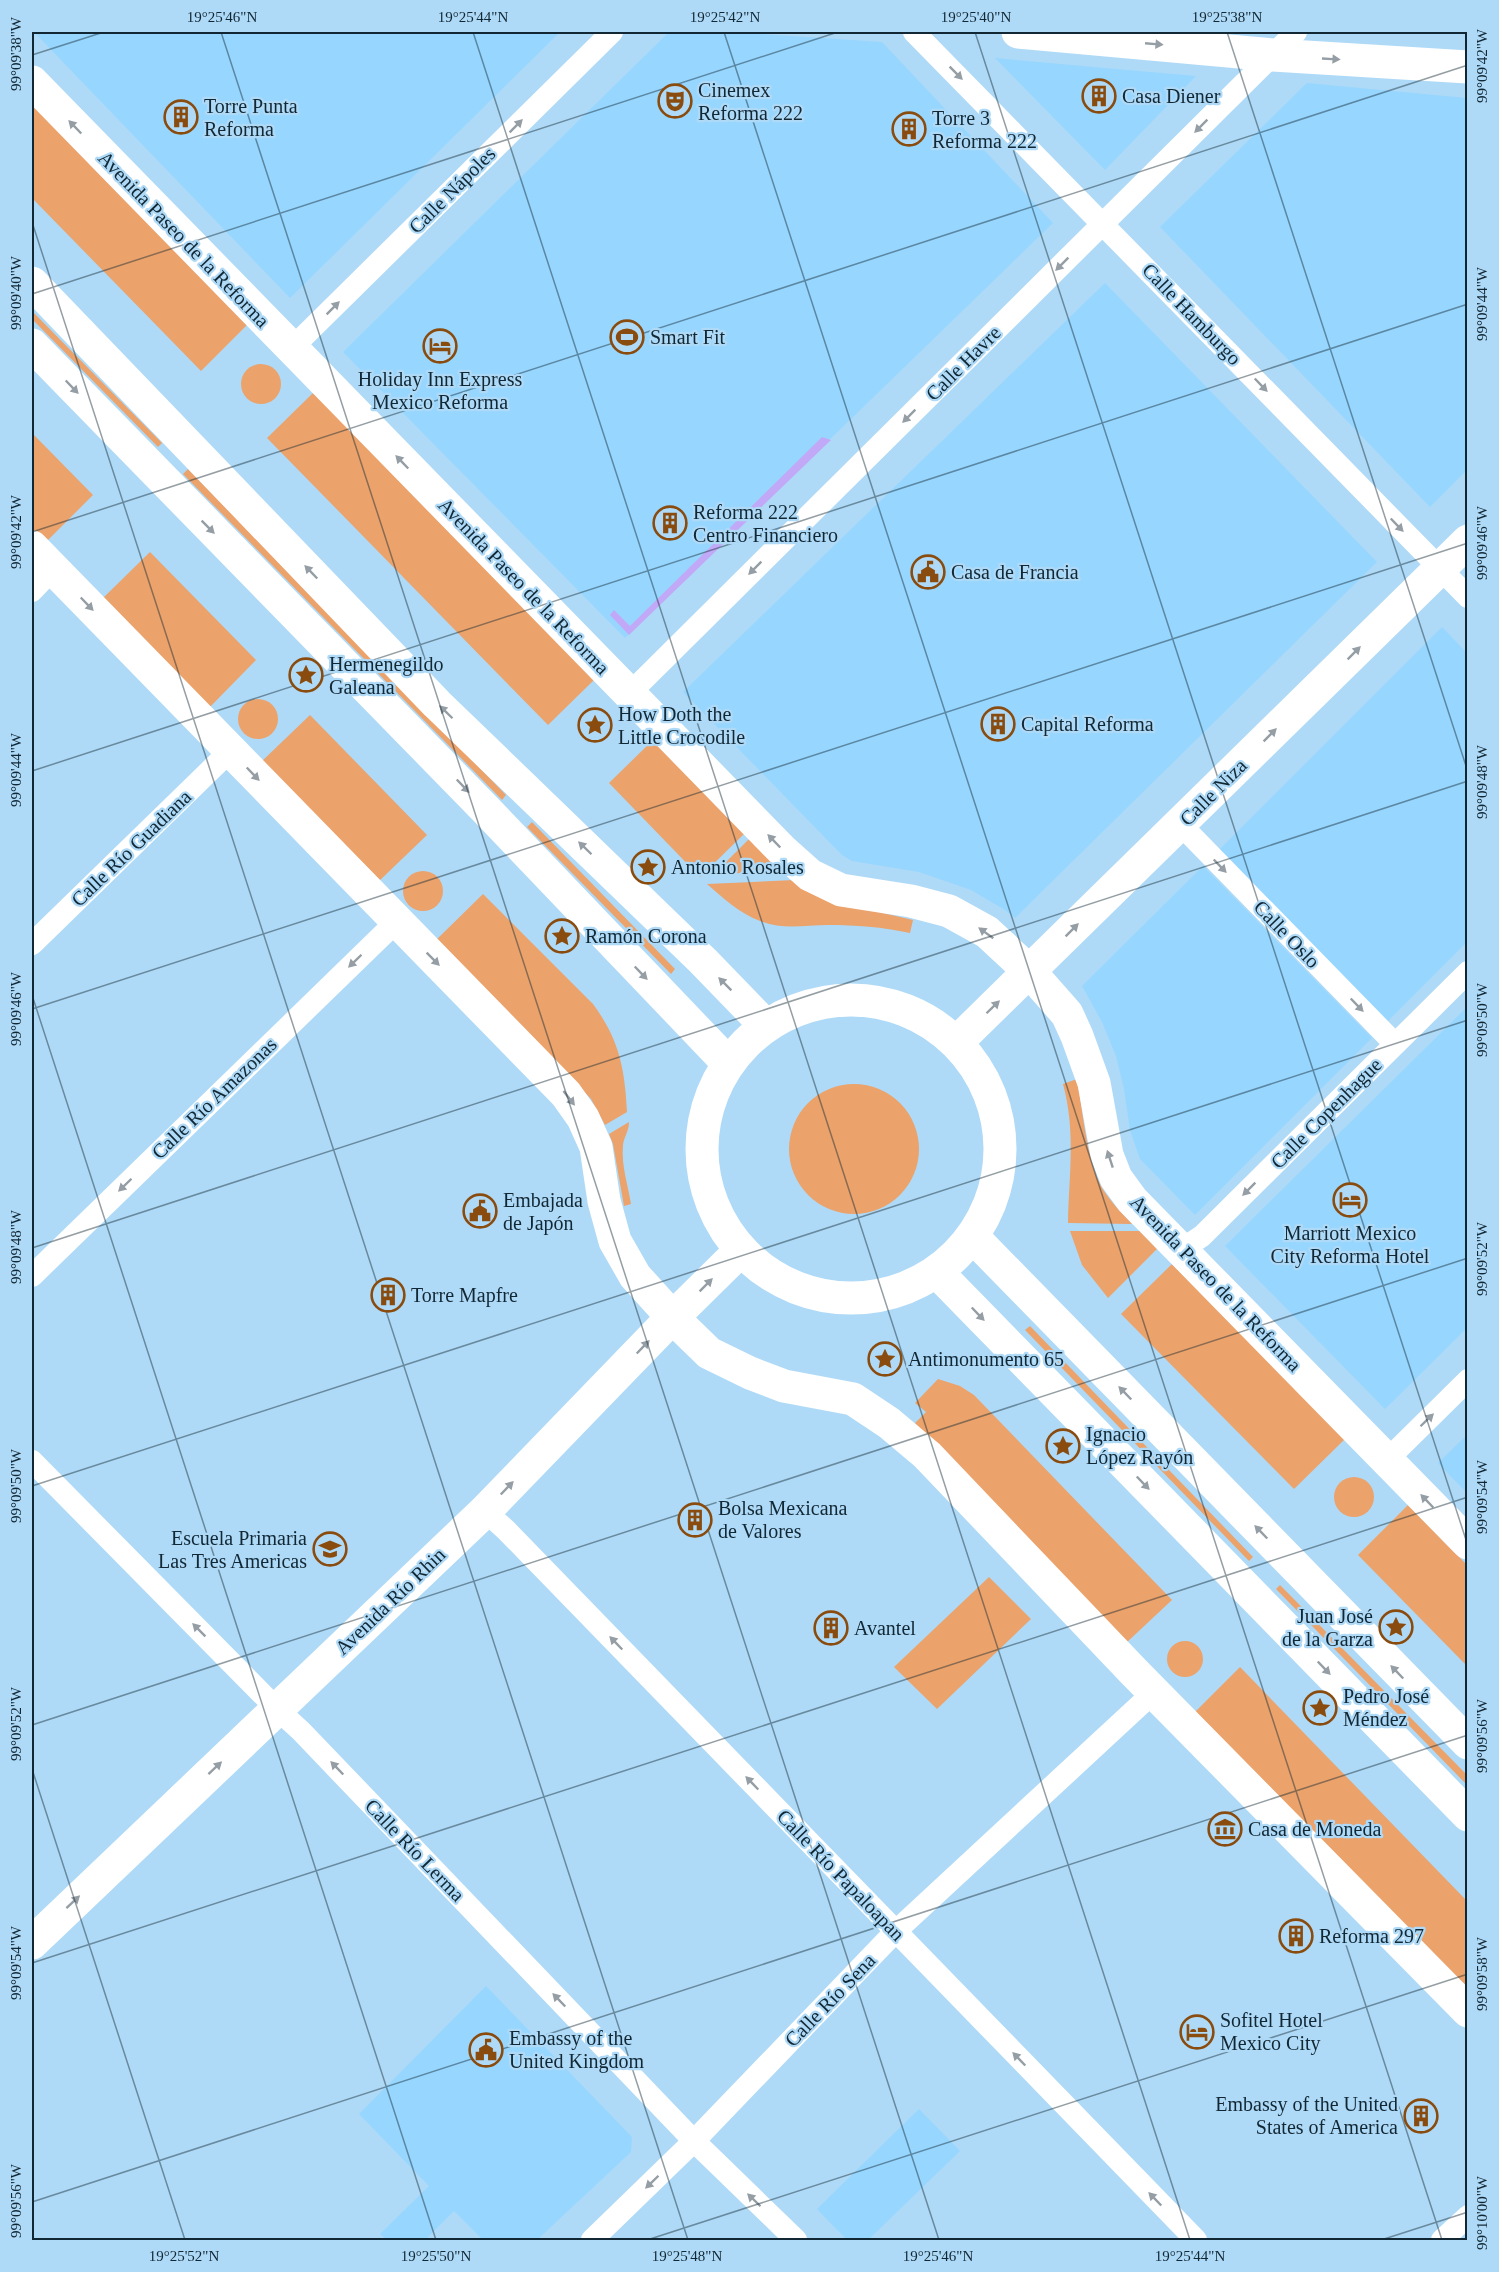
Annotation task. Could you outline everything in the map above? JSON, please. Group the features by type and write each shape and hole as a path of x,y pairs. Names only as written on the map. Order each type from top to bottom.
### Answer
{"street":[{"name":"Calle Nápoles","path":"291,349 612,32"},
{"name":"Calle Hamburgo","path":"914,32 1104,223 1467,597"},
{"path":"1018,32 1273,55 1467,67"},
{"name":"Calle Havre","path":"630,693 1296,32"},
{"name":"Avenida Paseo de la Reforma","path":"32,82 782,850 810,875 841,890 911,901 949,911 987,932 1030,972 1067,1014 1094,1083 1107,1155 1116,1178 1131,1200 1467,1543"},
{"path":"32,284 437,704 703,961 766,1026"},
{"path":"32,345 483,806 728,1063"},
{"name":"Calle Niza","path":"957,1042 1467,541"},
{"path":"39,569 230,751 566,1094 584,1118 596,1147 604,1201 615,1241 635,1275 673,1318 709,1353 750,1373 784,1386 816,1390 853,1399 889,1423 927,1455 1154,1692 1467,2011"},
{"name":"Calle Río Guadiana","path":"32,945 230,751"},
{"name":"Calle Oslo","path":"1180,824 1395,1044"},
{"name":"Calle Río Amazonas","path":"32,1276 397,921"},
{"name":"Calle Copenhague","path":"1181,1250 1202,1236 1467,972"},
{"path":"862,999 905,1009 936,1025 957,1042 975,1065 994,1105 1001,1150 994,1194 973,1237 961,1252 937,1272 905,1290 862,1300 816,1296 774,1278 740,1251 717,1216 704,1178 702,1138 710,1098 728,1063 749,1038 795,1011 817,1003 862,999"},
{"path":"973,1237 1467,1743"},
{"name":"Avenida Río Rhin","path":"32,1943 485,1511 740,1251"},
{"path":"937,1272 1467,1815"},
{"path":"1387,1460 1467,1380"},
{"name":"Calle Río Lerma","path":"32,1461 309,1739 694,2141 796,2241"},
{"name":"Calle Río Papaloapan","path":"485,1511 523,1547 1196,2241"},
{"name":"Calle Río Sena","path":"592,2241 694,2141 896,1932 1154,1692"},
{"path":"1442,2241 1467,2216"}],"shaded area":[{"path":"34,32 560,32 290,298"},
{"path":"669,32 734,32 882,42 1053,223 625,638 343,352"},
{"path":"995,58 1105,68 1196,76 1105,170"},
{"path":"1307,83 1467,98 1467,470 1430,507 1160,227"},
{"path":"32,102 248,324 201,371 32,198"},
{"path":"1105,283 1377,562 1015,918 971,890 919,872 852,861 842,855 683,692"},
{"path":"32,311 162,443 158,447 32,319"},
{"path":"261,364 275,370 281,384 275,398 261,404 247,398 241,384 247,370"},
{"path":"314,392 595,679 548,725 267,438"},
{"path":"32,433 93,495 44,544 32,531"},
{"path":"822,437 831,440 629,635 610,615 614,610 630,626"},
{"path":"188,469 506,795 502,800 183,474"},
{"path":"150,552 256,660 207,710 100,601"},
{"path":"1442,627 1467,653 1467,942 1388,1021 1219,850"},
{"path":"258,699 272,705 278,719 272,733 258,739 244,733 238,719 244,705"},
{"path":"310,715 427,835 377,883 260,763"},
{"path":"654,739 745,833 700,877 609,783"},
{"path":"532,822 675,969 671,974 527,827"},
{"path":"751,837 783,870 713,875"},
{"path":"1203,866 1372,1038 1195,1215 1140,1159 1130,1130 1116,1056 1102,1022 1082,986"},
{"path":"423,871 437,877 443,891 437,905 423,911 409,905 403,891 409,877"},
{"path":"794,880 848,905 913,920 910,933 859,926 768,924 738,909 707,884"},
{"path":"483,894 593,1004 602,1017 619,1055 627,1112 605,1125 591,1099 434,942"},
{"path":"1467,1007 1467,1328 1385,1409 1225,1246"},
{"path":"1077,1079 1092,1163 1102,1188 1132,1224 1068,1223 1071,1136 1063,1084"},
{"path":"854,1084 879,1089 900,1103 914,1124 919,1149 914,1174 900,1195 879,1209 854,1214 829,1209 808,1195 794,1174 789,1149 794,1124 808,1103 829,1089"},
{"path":"629,1122 623,1152 631,1204 624,1206 613,1144 609,1134"},
{"path":"1070,1231 1140,1231 1157,1249 1108,1298 1082,1265"},
{"path":"1172,1264 1345,1439 1294,1489 1121,1314"},
{"path":"1030,1326 1253,1557 1249,1561 1025,1330"},
{"path":"938,1379 960,1386 974,1395 1172,1600 1125,1644 915,1423 926,1412 915,1403"},
{"path":"1467,1435 1467,1493 1438,1463"},
{"path":"1354,1477 1362,1478 1368,1483 1373,1489 1373,1505 1368,1511 1362,1516 1354,1517 1346,1516 1340,1511 1335,1505 1334,1497 1335,1489 1340,1483 1346,1478"},
{"path":"1408,1505 1467,1565 1467,1666 1358,1555"},
{"path":"989,1577 1031,1619 937,1709 894,1667"},
{"path":"1280,1585 1467,1775 1467,1785 1276,1589"},
{"path":"1185,1641 1197,1647 1203,1659 1197,1671 1185,1677 1173,1671 1167,1659 1173,1647"},
{"path":"1240,1667 1467,1901 1467,1996 1193,1714"},
{"name":"Embassy of the United Kingdom","path":"486,1986 632,2137 631,2152 537,2240 483,2240 454,2211 425,2240 387,2240 380,2234 429,2186 359,2114"},
{"path":"919,2109 960,2151 868,2240 847,2240 817,2209"}],"place":[{"name":"Casa Diener","path":"1099,96"},
{"name":"Cinemex Reforma 222","path":"675,101"},
{"name":"Torre Punta Reforma","path":"181,117"},
{"name":"Torre 3 Reforma 222","path":"909,129"},
{"name":"Smart Fit","path":"627,337"},
{"name":"Holiday Inn Express Mexico Reforma","path":"440,346"},
{"name":"Reforma 222 Centro Financiero","path":"670,523"},
{"name":"Casa de Francia","path":"928,572"},
{"name":"Hermenegildo Galeana","path":"306,675"},
{"name":"Capital Reforma","path":"998,724"},
{"name":"How Doth the Little Crocodile","path":"595,725"},
{"name":"Antonio Rosales","path":"648,867"},
{"name":"Ramón Corona","path":"562,936"},
{"name":"Marriott Mexico City Reforma Hotel","path":"1350,1200"},
{"name":"Embajada de Japón","path":"480,1211"},
{"name":"Torre Mapfre","path":"388,1295"},
{"name":"Antimonumento 65","path":"885,1359"},
{"name":"Ignacio López Rayón","path":"1063,1446"},
{"name":"Bolsa Mexicana de Valores","path":"695,1520"},
{"name":"Escuela Primaria Las Tres Americas","path":"330,1549"},
{"name":"Juan José de la Garza","path":"1396,1627"},
{"name":"Avantel","path":"831,1628"},
{"name":"Pedro José Méndez","path":"1320,1708"},
{"name":"Casa de Moneda","path":"1225,1829"},
{"name":"Reforma 297","path":"1296,1936"},
{"name":"Sofitel Hotel Mexico City","path":"1197,2032"},
{"name":"Embassy of the United Kingdom","path":"486,2050"},
{"name":"Embassy of the United States of America","path":"1421,2116"}]}
